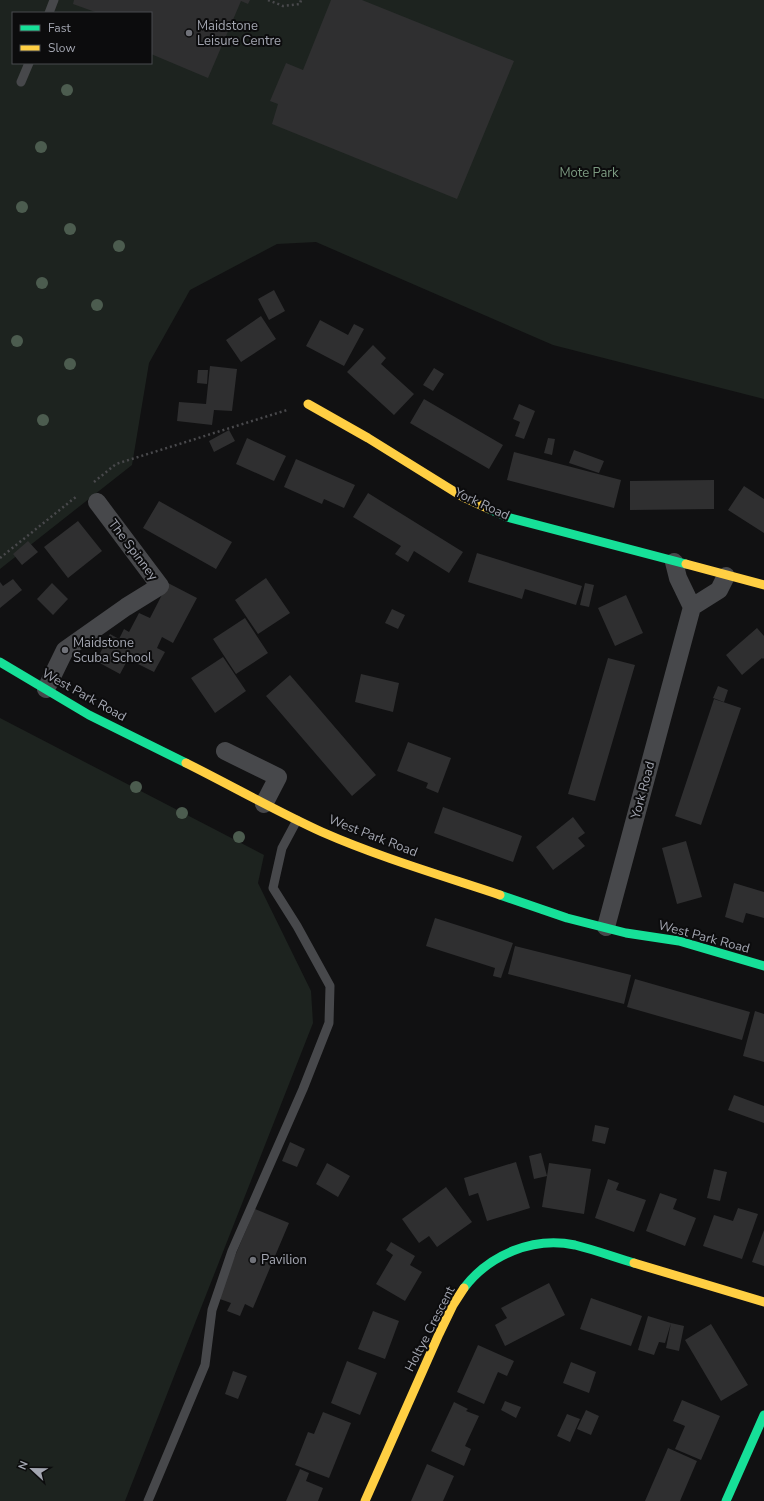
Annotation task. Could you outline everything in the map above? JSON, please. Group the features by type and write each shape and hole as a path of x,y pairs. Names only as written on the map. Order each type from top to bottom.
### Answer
{"street":[{"name":"York Road","path":"308,404 368,438 463,497 507,517 764,585"},
{"name":"The Spinney","path":"46,689 65,650 126,607 160,586 97,502"},
{"path":"674,562 678,578 692,607 718,590 726,576"},
{"name":"York Road","path":"606,928 692,607"},
{"name":"West Park Road","path":"0,662 90,715 264,804 369,851 566,918 626,933 679,942 764,966"},
{"path":"225,752 278,777 264,804"},
{"name":"Holtye Crescent","path":"365,1501 429,1357 456,1302 467,1285 480,1271 495,1260 512,1252 544,1243 574,1245 764,1302"},
{"path":"726,1501 764,1415"}],"lane":[{"path":"49,12 54,0"},
{"path":"21,82 29,64"},
{"path":"148,1501 205,1365 212,1310 232,1250 303,1088 329,1023 330,986 297,926 273,888 282,848 297,820"}],"path":[{"path":"268,0 283,6 300,4 301,0"},
{"path":"91,484 116,464 269,414 308,404"},
{"path":"0,558 79,494"}],"green space":[{"name":"Mote Park","path":"0,0 764,0 764,399 553,345 316,242 277,244 190,290 149,363 132,465 0,569"},
{"path":"0,718 264,855 258,883 311,991 313,1023 125,1501 0,1501"}],"building":[{"name":"Maidstone Leisure Centre","path":"74,0 250,0 248,4 241,1 208,78 152,54 152,12 95,12 73,4"},
{"path":"331,0 362,0 514,61 457,199 272,124 278,104 270,101 286,63 303,70"},
{"path":"274,290 285,311 269,320 258,299"},
{"path":"261,316 276,339 241,362 226,340"},
{"path":"320,320 348,335 354,324 364,329 344,366 306,346"},
{"path":"373,345 386,358 381,364 414,394 394,415 347,372"},
{"path":"210,366 237,369 232,411 214,410 212,425 177,421 179,402 206,404"},
{"path":"434,368 444,374 433,391 423,385"},
{"path":"198,370 208,370 207,384 197,383"},
{"path":"424,399 503,445 489,469 410,423"},
{"path":"519,404 535,411 524,439 515,436 520,422 513,419"},
{"path":"229,430 235,441 214,452 209,441"},
{"path":"247,438 286,456 274,481 236,464"},
{"path":"548,438 555,439 552,455 544,453"},
{"path":"574,450 604,461 599,473 569,463"},
{"path":"514,452 621,480 614,508 507,480"},
{"path":"296,459 355,485 344,508 324,499 322,504 284,487"},
{"path":"714,480 714,509 630,510 630,481"},
{"path":"744,486 764,499 764,533 728,510"},
{"path":"368,493 463,552 449,573 414,551 408,562 395,554 401,546 353,517"},
{"path":"159,501 232,542 216,569 143,528"},
{"path":"78,521 102,551 68,578 44,547"},
{"path":"28,541 38,552 22,565 13,554"},
{"path":"477,553 582,586 576,605 525,589 522,599 468,582"},
{"path":"266,578 290,613 258,634 235,600"},
{"path":"13,579 22,590 0,608 0,582 3,586"},
{"path":"52,583 68,599 53,615 37,599"},
{"path":"168,583 197,598 173,643 162,637 157,648 165,652 154,672 128,659 120,674 96,661 110,634 119,639 124,629 129,632 139,613 150,618"},
{"path":"585,583 594,585 589,607 580,605"},
{"path":"626,595 643,633 615,646 598,608"},
{"path":"392,609 405,615 398,629 385,623"},
{"path":"245,618 268,653 236,674 213,639"},
{"path":"757,628 764,636 764,658 762,658 742,675 726,655"},
{"path":"223,657 246,691 215,713 191,678"},
{"path":"608,658 635,665 595,801 568,794"},
{"path":"361,674 399,683 393,712 355,702"},
{"path":"290,675 376,775 352,796 266,696"},
{"path":"718,686 728,690 724,702 713,698"},
{"path":"714,699 741,708 701,825 675,816"},
{"path":"408,742 451,758 438,793 426,788 428,783 397,771"},
{"path":"443,807 522,836 513,862 434,833"},
{"path":"573,817 585,833 578,838 585,846 553,870 536,847"},
{"path":"686,841 702,897 677,904 662,848"},
{"path":"734,883 764,892 764,918 746,913 743,923 725,917"},
{"path":"435,918 513,943 501,978 493,976 495,968 426,946"},
{"path":"515,946 631,975 624,1004 508,974"},
{"path":"635,979 750,1012 742,1040 627,1007"},
{"path":"755,1011 764,1014 764,1062 743,1056"},
{"path":"734,1095 764,1106 764,1123 728,1110"},
{"path":"595,1125 609,1128 605,1144 592,1141"},
{"path":"290,1142 305,1149 297,1167 282,1161"},
{"path":"541,1153 547,1176 534,1179 529,1156"},
{"path":"516,1162 530,1208 487,1221 478,1193 469,1196 464,1178"},
{"path":"327,1163 350,1176 338,1197 316,1184"},
{"path":"549,1163 591,1169 584,1214 542,1207"},
{"path":"714,1169 727,1172 720,1201 707,1198"},
{"path":"608,1179 619,1183 616,1190 646,1200 634,1232 595,1218"},
{"path":"446,1187 472,1222 437,1247 429,1236 419,1243 402,1219"},
{"path":"660,1193 677,1199 673,1209 696,1218 685,1246 646,1231"},
{"path":"738,1208 758,1214 742,1259 703,1246 714,1215 733,1221"},
{"name":"Pavilion","path":"255,1209 289,1223 253,1308 245,1304 240,1316 227,1311 231,1303 217,1298"},
{"path":"764,1230 764,1266 752,1262"},
{"path":"391,1242 415,1256 410,1265 422,1272 405,1301 376,1284 393,1255 386,1250"},
{"path":"549,1283 565,1315 505,1346 495,1325 507,1318 501,1308"},
{"path":"591,1298 642,1316 631,1346 580,1329"},
{"path":"373,1311 399,1321 385,1359 358,1349"},
{"path":"648,1316 671,1323 665,1343 659,1342 654,1355 638,1350"},
{"path":"671,1323 684,1326 679,1351 666,1348"},
{"path":"711,1324 748,1385 721,1401 685,1340"},
{"path":"478,1345 514,1361 507,1376 498,1372 484,1404 457,1392"},
{"path":"347,1361 377,1373 360,1415 331,1403"},
{"path":"571,1362 596,1372 589,1393 563,1383"},
{"path":"233,1371 247,1376 238,1399 225,1394"},
{"path":"682,1400 720,1416 701,1460 675,1449 685,1426 673,1421"},
{"path":"505,1401 521,1407 516,1418 501,1410"},
{"path":"454,1402 468,1409 466,1411 479,1416 465,1446 471,1449 464,1466 431,1451"},
{"path":"586,1410 599,1416 591,1435 577,1429"},
{"path":"323,1412 351,1423 329,1478 295,1465 308,1432 314,1434"},
{"path":"567,1414 580,1419 570,1442 557,1436"},
{"path":"668,1448 697,1461 680,1501 645,1501"},
{"path":"427,1464 454,1476 443,1501 411,1501"},
{"path":"300,1469 309,1473 306,1481 323,1488 318,1501 286,1501"}],"traffic: fast":[{"path":"489,509 507,517 686,564"},
{"path":"0,662 89,715 186,763"},
{"path":"500,895 567,918 626,933 679,941 764,966"},
{"path":"464,1288 474,1276 499,1258 513,1251 543,1243 575,1245 634,1263"},
{"path":"726,1501 764,1415"}],"traffic: slow":[{"path":"308,404 368,438 463,497 489,509"},
{"path":"686,564 764,585"},
{"path":"186,763 322,832 365,850 500,895"},
{"path":"634,1263 764,1302"},
{"path":"365,1501 439,1334 453,1305 464,1288"}],"place":[{"name":"Maidstone Leisure Centre","path":"189,33"},
{"name":"Maidstone Scuba School","path":"65,650"},
{"name":"Pavilion","path":"253,1260"}]}
